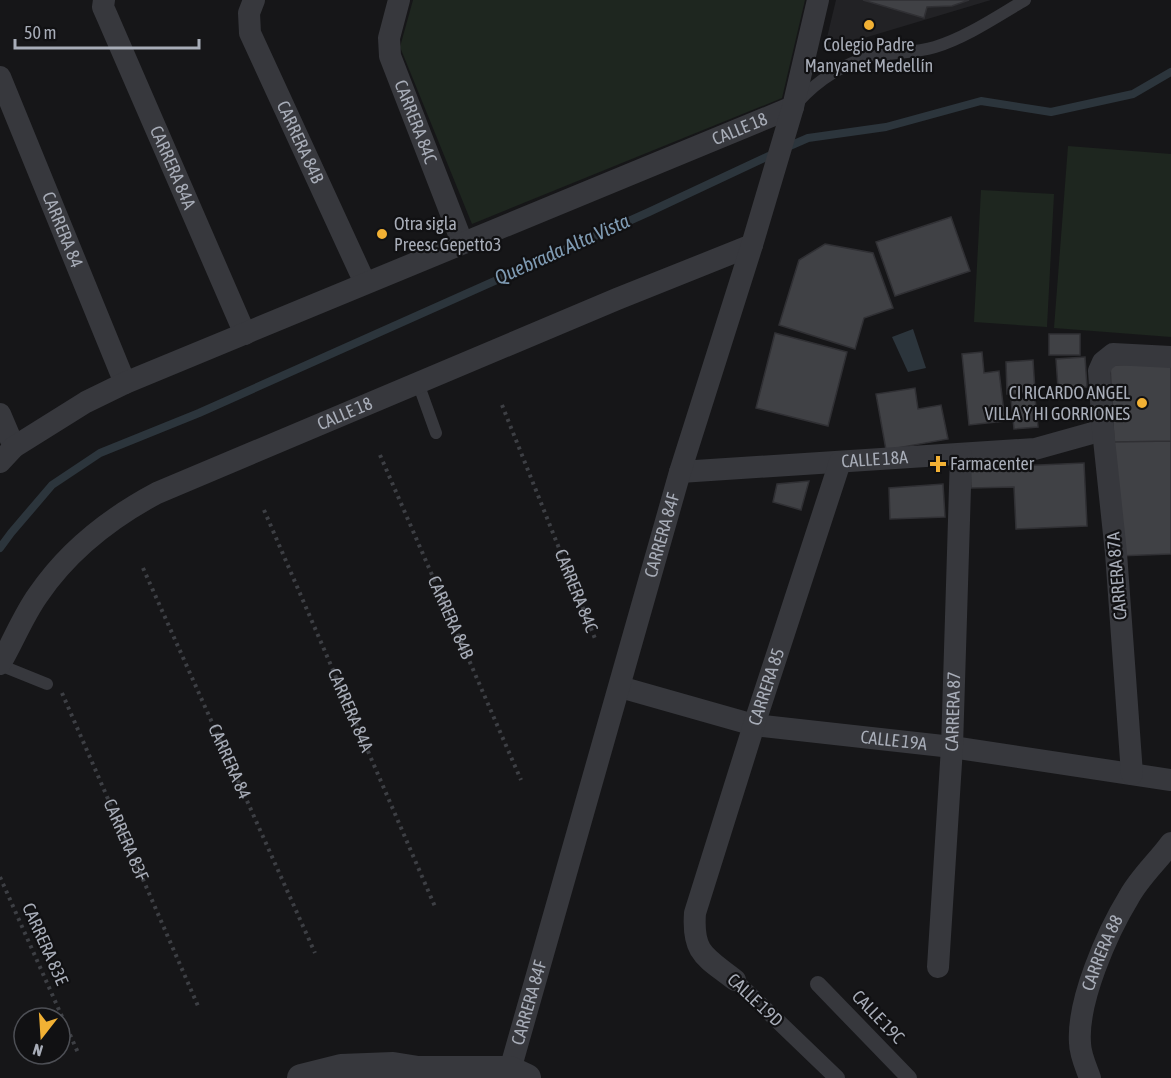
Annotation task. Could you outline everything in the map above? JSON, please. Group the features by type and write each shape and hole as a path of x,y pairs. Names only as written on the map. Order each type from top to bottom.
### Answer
{"street":[{"name":"CARRERA 84A","path":"104,0 103,7 245,334"},
{"name":"CARRERA 84B","path":"254,0 249,13 250,33 365,283"},
{"name":"CARRERA 84C","path":"399,0 388,38 390,56 462,242"},
{"name":"CARRERA 84F","path":"519,1074 620,687 680,472 793,107 818,0"},
{"name":"CARRERA 84","path":"0,77 125,382"},
{"name":"CALLE 18","path":"7,454 86,402 125,382 793,107"},
{"name":"CALLE 18","path":"0,665 37,597 52,576 70,555 130,508 157,493 617,299 752,245"},
{"name":"CARRERA 87A","path":"1132,774 1116,553 1102,430 1099,371 1103,362 1113,354 1171,357"},
{"path":"0,414 7,454"},
{"name":"CALLE 18A","path":"680,472 1035,449 1102,430"},
{"name":"CARRERA 87","path":"938,967 952,747 961,455"},
{"name":"CARRERA 85","path":"695,913 840,462"},
{"name":"CALLE 19A","path":"620,687 754,725 952,747 1171,780"},
{"name":"CARRERA 88","path":"1090,1078 1080,1046 1079,1023 1086,998 1106,942 1129,896 1171,843"},
{"name":"CALLE 19D","path":"695,913 695,939 702,954 735,980 837,1078"},
{"name":"CALLE 19C","path":"818,984 909,1078"},
{"path":"301,1078 341,1068 393,1066 418,1070 519,1074"}],"lane":[{"path":"793,107 813,86 832,73 875,56 917,52 952,41 1025,0"},
{"path":"418,383 436,433"},
{"path":"0,665 53,685"}],"path":[{"name":"CARRERA 84C","path":"502,405 596,641"},
{"name":"CARRERA 84B","path":"380,455 521,780"},
{"name":"CARRERA 84A","path":"264,510 436,909"},
{"name":"CARRERA 84","path":"143,568 315,953"},
{"name":"CARRERA 83F","path":"53,685 198,1006"},
{"name":"CARRERA 83E","path":"0,877 79,1055"}],"shaded area":[{"path":"413,0 805,0 782,98 472,224 400,47"},
{"name":"Colegio Padre Manyanet Medellín","path":"836,0 991,0 824,50"},
{"path":"1068,146 1171,154 1171,337 1054,328"},
{"path":"981,190 1054,194 1047,327 974,322"},
{"path":"913,329 926,368 908,372 892,337"}],"building":[{"path":"863,0 969,0 952,6 927,7 924,18"},
{"path":"951,217 970,271 895,296 876,242"},
{"path":"825,244 873,253 893,308 864,318 855,349 779,325 799,260"},
{"path":"775,333 847,352 828,426 756,408"},
{"path":"1049,334 1080,334 1080,355 1049,355"},
{"path":"982,352 984,373 999,371 1005,421 969,425 962,354"},
{"path":"1085,357 1087,387 1058,388 1056,359"},
{"path":"1033,360 1035,392 1007,394 1006,362"},
{"name":"CI RICARDO ANGEL VILLA Y HI GORRIONES","path":"1171,363 1171,441 1114,442 1110,365"},
{"path":"915,388 918,409 941,405 948,439 886,450 876,394"},
{"path":"1035,398 1038,427 1014,429 1011,399"},
{"path":"1171,441 1171,554 1117,556 1114,442"},
{"path":"1084,463 1087,526 1016,529 1014,487 971,488 970,468"},
{"path":"809,481 801,510 773,502 777,484"},
{"path":"943,484 945,517 890,519 889,488"}],"waterway":[{"name":"Quebrada Alta Vista","path":"785,148 808,138 886,127 981,101 1051,112 1133,94 1171,72"},
{"name":"Quebrada Alta Vista","path":"0,548 52,485 100,453 199,413 649,212 775,153"}],"place":[{"name":"Colegio Padre Manyanet Medellín","path":"869,25"},
{"name":"Otra sigla Preesc Gepetto3","path":"382,234"},
{"name":"CI RICARDO ANGEL VILLA Y HI GORRIONES","path":"1142,403"},
{"name":"Farmacenter","path":"938,464"}]}
